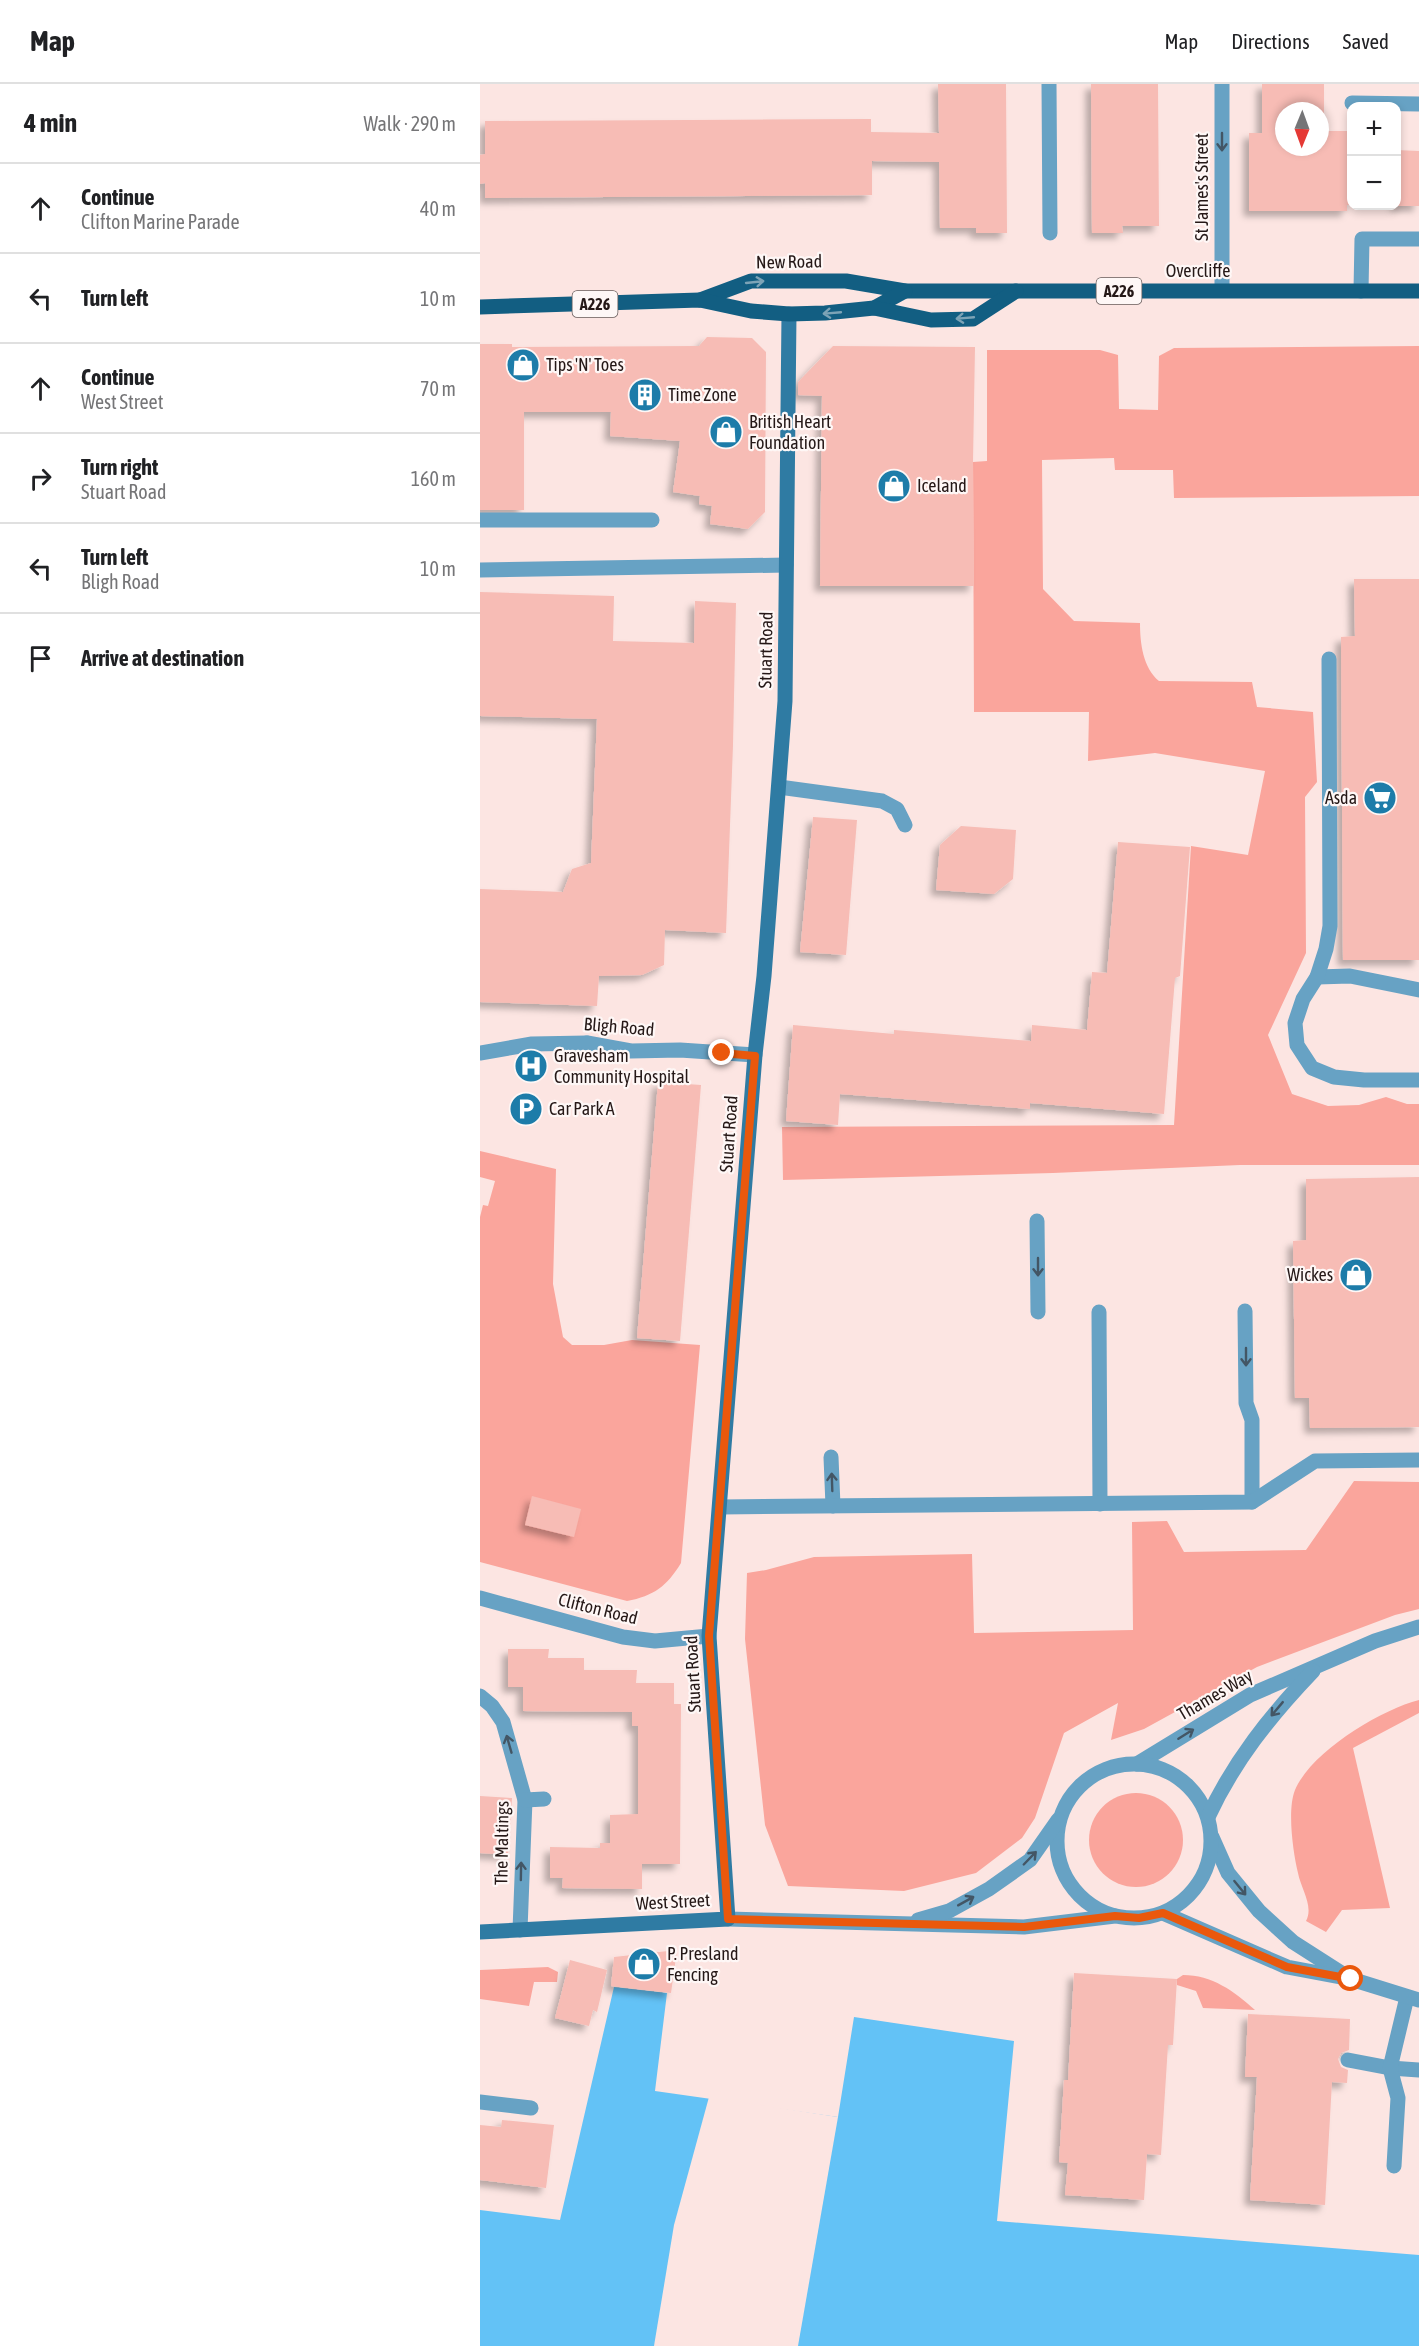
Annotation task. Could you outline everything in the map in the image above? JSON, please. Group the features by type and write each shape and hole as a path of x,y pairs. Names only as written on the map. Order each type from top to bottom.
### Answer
{"main road":[{"name":"New Road","path":"700,300 751,281 846,281"},
{"name":"Overcliffe","path":"846,281 905,291 1419,291"},
{"name":"Overcliffe","path":"789,314 825,314 874,308 905,291"},
{"path":"874,308 931,320 972,319 1016,291"},
{"name":"New Road","path":"483,306 700,300 751,311 789,314"},
{"name":"Stuart Road","path":"728,1919 709,1636 785,701 789,314"},
{"name":"West Street","path":"480,1932 728,1919"}],"street":[{"path":"1049,84 1050,233"},
{"name":"St James's Street","path":"1222,84 1222,290"},
{"path":"1401,104 1419,104"},
{"path":"1361,291 1362,239 1419,239"},
{"path":"480,520 652,520"},
{"path":"480,570 786,566"},
{"path":"1329,658 1330,926 1326,949 1317,977 1303,999 1295,1023 1297,1045 1312,1068 1334,1077 1364,1080 1419,1080"},
{"path":"779,787 882,801 897,809 905,825"},
{"path":"1317,977 1350,976 1419,990"},
{"name":"Bligh Road","path":"480,1053 531,1044 587,1043 631,1052 680,1050 755,1056"},
{"path":"1037,1221 1038,1312"},
{"path":"1245,1311 1246,1403 1252,1420 1252,1502"},
{"path":"1099,1312 1101,1503"},
{"path":"831,1457 833,1506"},
{"path":"720,1507 1252,1502 1315,1461 1419,1460"},
{"name":"Clifton Road","path":"480,1598 622,1637 655,1641 709,1636"},
{"name":"Thames Way","path":"1137,1764 1250,1695 1375,1641 1419,1628"},
{"name":"Thames Way","path":"1208,1817 1223,1784 1248,1745 1279,1706 1317,1667"},
{"name":"The Maltings","path":"480,1696 492,1706 503,1722 525,1800 520,1930"},
{"path":"1212,1837 1210,1858 1201,1881 1185,1900 1163,1913 1139,1918 1115,1916 1092,1906 1073,1889 1061,1867 1057,1842 1061,1816 1072,1795 1090,1778 1112,1767 1137,1764 1160,1769 1182,1780 1199,1798 1208,1817 1212,1837 1228,1873 1259,1911 1293,1942 1351,1979"},
{"path":"525,1800 544,1799"},
{"name":"West Street","path":"904,1925 949,1911 997,1883 1030,1860 1061,1816"},
{"path":"1163,1913 1287,1967 1351,1979 1413,1998 1389,2068 1398,2098 1394,2166"},
{"name":"West Street","path":"728,1919 1024,1927 1115,1916"},
{"path":"1348,2060 1389,2068 1419,2070"},
{"path":"480,2102 531,2108"}],"shaded area":[{"path":"1419,346 1419,496 1174,498 1173,470 1115,470 1114,458 1042,460 1043,589 1074,621 1140,623 1146,662 1159,681 1252,682 1257,707 1313,712 1317,782 1305,797 1306,953 1268,1035 1292,1094 1328,1106 1359,1105 1386,1097 1407,1104 1419,1104 1419,1165 1240,1165 1053,1173 783,1180 782,1127 1174,1125 1191,846 1248,855 1265,771 1155,753 1088,761 1089,712 974,712 973,462 987,461 987,350 1100,350 1118,355 1119,409 1158,410 1159,356 1174,348"},
{"path":"480,1151 556,1169 553,1284 563,1337 572,1345 604,1345 632,1340 700,1345 681,1563 665,1584 645,1596 627,1601 480,1562 480,1217 483,1205 488,1206 495,1181 480,1177"},
{"path":"1354,1481 1419,1482 1419,1609 1395,1615 1257,1667 1144,1729 1111,1740 1118,1703 1064,1733 1035,1818 1022,1838 976,1873 904,1891 788,1886 765,1825 745,1639 747,1573 814,1557 972,1554 974,1633 1133,1630 1132,1522 1167,1521 1184,1552 1306,1550"},
{"path":"1419,1700 1419,1713 1353,1748 1390,1908 1342,1910 1326,1932 1306,1921 1309,1909 1298,1873 1292,1831 1291,1808 1295,1790 1316,1761 1348,1734 1385,1713"},
{"path":"1136,1793 1154,1797 1169,1807 1179,1822 1183,1840 1179,1858 1169,1873 1154,1883 1136,1887 1118,1883 1103,1873 1093,1858 1089,1840 1093,1822 1103,1807 1118,1797"},
{"path":"548,1967 558,1972 557,1982 534,1982 529,2006 480,1999 480,1970"},
{"path":"1183,1975 1204,1978 1222,1985 1255,2010 1203,2008 1196,1991 1177,1985 1177,1979"}],"water":[{"path":"614,1987 667,1993 655,2091 838,2117 854,2017 1014,2041 997,2221 1419,2255 1419,2346 480,2346 480,2210 560,2220"}],"pier":[{"path":"709,2097 838,2117 798,2346 654,2346 674,2225"}],"building":[{"path":"938,84 1006,84 1007,233 976,233 976,228 940,228 939,162 872,161 872,195 485,198 485,183 480,184 480,155 485,154 485,121 871,119 871,132 939,133"},
{"path":"1091,84 1158,84 1159,226 1122,226 1123,233 1092,233"},
{"path":"1262,84 1324,84 1324,102 1275,102 1275,156 1329,156 1329,131 1347,131 1347,211 1249,211 1249,133 1262,133"},
{"path":"1401,150 1419,151 1419,206 1401,206"},
{"path":"707,337 752,338 766,352 765,512 748,529 710,524 712,506 699,504 700,496 673,492 680,441 610,436 611,412 524,412 524,510 480,510 480,344 512,344 512,347 699,346"},
{"path":"833,346 975,347 974,586 820,586 822,396 798,395 798,382"},
{"name":"Asda","path":"1354,579 1419,579 1419,960 1343,960 1341,637 1355,636"},
{"name":"Gravesham Community Hospital","path":"480,592 614,596 613,641 694,643 695,601 736,603 726,933 665,930 664,965 642,975 599,976 597,1006 480,1002 480,889 563,892 572,869 591,863 597,719 480,716"},
{"path":"813,817 857,820 846,955 800,952"},
{"path":"961,826 1016,830 1013,879 994,894 936,890 940,845"},
{"path":"1118,842 1190,847 1180,976 1175,978 1164,1114 1030,1103 1030,1109 840,1094 838,1125 786,1121 793,1025 894,1034 894,1030 1031,1041 1032,1025 1087,1030 1092,972 1107,973"},
{"path":"658,1082 701,1085 680,1341 637,1338"},
{"name":"Wickes","path":"1419,1177 1419,1427 1310,1428 1309,1398 1295,1398 1293,1241 1306,1240 1306,1179"},
{"path":"532,1496 581,1509 574,1537 525,1525"},
{"path":"508,1649 549,1649 548,1658 584,1658 584,1670 637,1670 636,1683 674,1683 674,1704 681,1704 680,1864 642,1864 642,1889 562,1888 563,1878 550,1878 550,1847 600,1848 600,1843 610,1843 610,1815 638,1814 638,1726 632,1726 632,1712 523,1711 523,1687 508,1687"},
{"path":"480,1796 512,1798 508,1855 480,1853"},
{"name":"P. Presland Fencing","path":"677,1950 671,1993 611,1986 614,1957"},
{"path":"570,1960 607,1970 597,2012 593,2010 589,2026 555,2018"},
{"path":"1074,1973 1177,1979 1173,2045 1168,2045 1161,2155 1147,2154 1144,2200 1065,2195 1068,2163 1059,2162 1064,2080 1068,2080"},
{"path":"1248,2014 1350,2019 1349,2050 1341,2053 1338,2059 1341,2067 1348,2070 1347,2083 1332,2082 1325,2205 1250,2200 1257,2077 1245,2077"},
{"path":"502,2120 554,2125 546,2188 480,2180 480,2125 501,2127"}],"place":[{"name":"Tips 'N' Toes","path":"523,365"},
{"name":"Time Zone","path":"645,395"},
{"name":"British Heart Foundation","path":"726,432"},
{"name":"Iceland","path":"894,486"},
{"name":"Asda","path":"1380,798"},
{"name":"Gravesham Community Hospital","path":"531,1066"},
{"name":"Car Park A","path":"526,1109"},
{"name":"Wickes","path":"1356,1275"},
{"name":"P. Presland Fencing","path":"644,1964"}],"route":[{"path":"722,1053 755,1056 709,1636 728,1919 1024,1927 1115,1916 1139,1918 1163,1913 1287,1967 1351,1979"}]}
